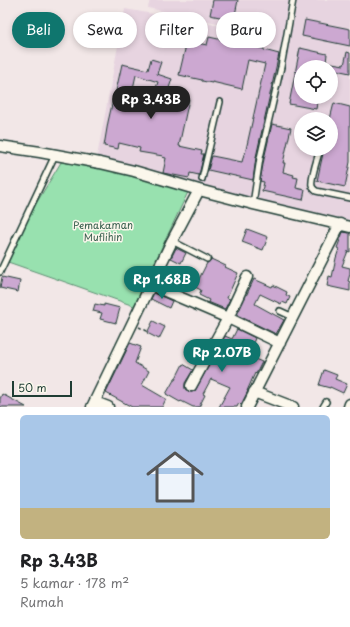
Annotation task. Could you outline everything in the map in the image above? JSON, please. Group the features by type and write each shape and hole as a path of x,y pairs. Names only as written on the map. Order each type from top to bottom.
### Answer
{"street":[{"path":"0,146 55,154 201,184 253,204 345,226 293,317 247,407"},
{"path":"108,407 94,404 201,184"},
{"path":"191,386 228,318 247,277"},
{"path":"151,285 228,318 280,343"},
{"path":"254,392 293,407"}],"lane":[{"path":"253,204 260,158 281,67 293,0"},
{"path":"201,184 220,102"},
{"path":"0,272 55,154"},
{"path":"318,156 312,181 314,189 316,191 350,198"},
{"path":"172,241 206,259"},
{"path":"159,269 183,280"},
{"path":"280,311 293,317"},
{"path":"323,407 326,402"}],"shaded area":[{"path":"150,0 294,0 264,165 297,0 350,0 350,220 96,162 118,48 137,48 137,12 124,12 125,9 145,13 145,48 208,48 208,24 216,25 216,48 276,48 276,12 216,12 216,23 208,21 208,12 166,12 148,8"}],"green space":[{"name":"Pemakaman Muflihin","path":"63,159 189,190 134,306 8,262 31,212"}],"building":[{"path":"213,0 238,0 236,12 216,12 216,16 210,15"},
{"path":"305,20 350,29 350,46 302,36"},
{"path":"209,37 216,39 216,48 259,48 279,54 256,157 253,180 208,170 212,156 242,162 265,64 248,60 242,89 179,75 185,48 208,48"},
{"path":"300,48 327,54 326,60 298,60"},
{"path":"347,52 350,53 350,73 338,70 338,64 344,65"},
{"path":"151,59 161,62 157,74 172,79 167,94 189,99 179,146 202,151 201,154 204,154 199,175 190,173 189,178 163,173 166,158 162,157 163,156 139,152 140,148 119,143 118,149 104,146 108,122 122,64 148,70","holes":["136,75 158,82 153,97 132,93"]},
{"path":"294,79 294,104 317,104 316,109 289,104"},
{"path":"334,104 350,107 350,162 345,187 317,181 322,156 338,156 338,112 332,112"},
{"path":"272,124 291,128 283,163 285,163 283,172 294,175 293,177 298,178 296,188 305,190 303,200 262,191 264,182 260,181"},
{"path":"247,229 268,237 263,250 242,242"},
{"path":"343,232 350,233 350,252 348,251 342,266 350,268 348,281 350,282 350,291 327,286 329,276 332,277 339,249 337,248"},
{"path":"176,248 186,253 181,263 171,258"},
{"path":"211,259 238,273 227,298 230,299 225,309 208,302 209,300 199,295 201,290 195,287 207,263"},
{"path":"163,275 180,283 177,289 160,282"},
{"path":"2,277 20,281 18,292 0,288"},
{"path":"254,279 272,287 273,285 287,292 286,295 290,297 287,304 282,302 281,304 260,294 255,304 284,320 276,334 237,315"},
{"path":"154,293 172,301 169,308 151,299"},
{"path":"95,304 104,306 104,304 120,308 116,323 100,319 102,313 93,311"},
{"path":"153,321 165,327 159,339 147,333"},
{"path":"237,329 255,338 248,356 262,362 256,374 255,373 241,405 239,403 237,407 219,407 230,387 211,379 203,394 205,395 199,407 193,407 181,401 180,402 166,394 183,364 193,370 185,383 185,389 191,392 195,391 225,336 232,339"},
{"path":"130,343 141,347 135,363 149,371 142,385 166,399 162,407 132,407 106,393"},
{"path":"324,370 337,375 335,379 347,384 343,393 330,387 319,385"},
{"path":"2,394 26,407 0,407 0,399"}]}
